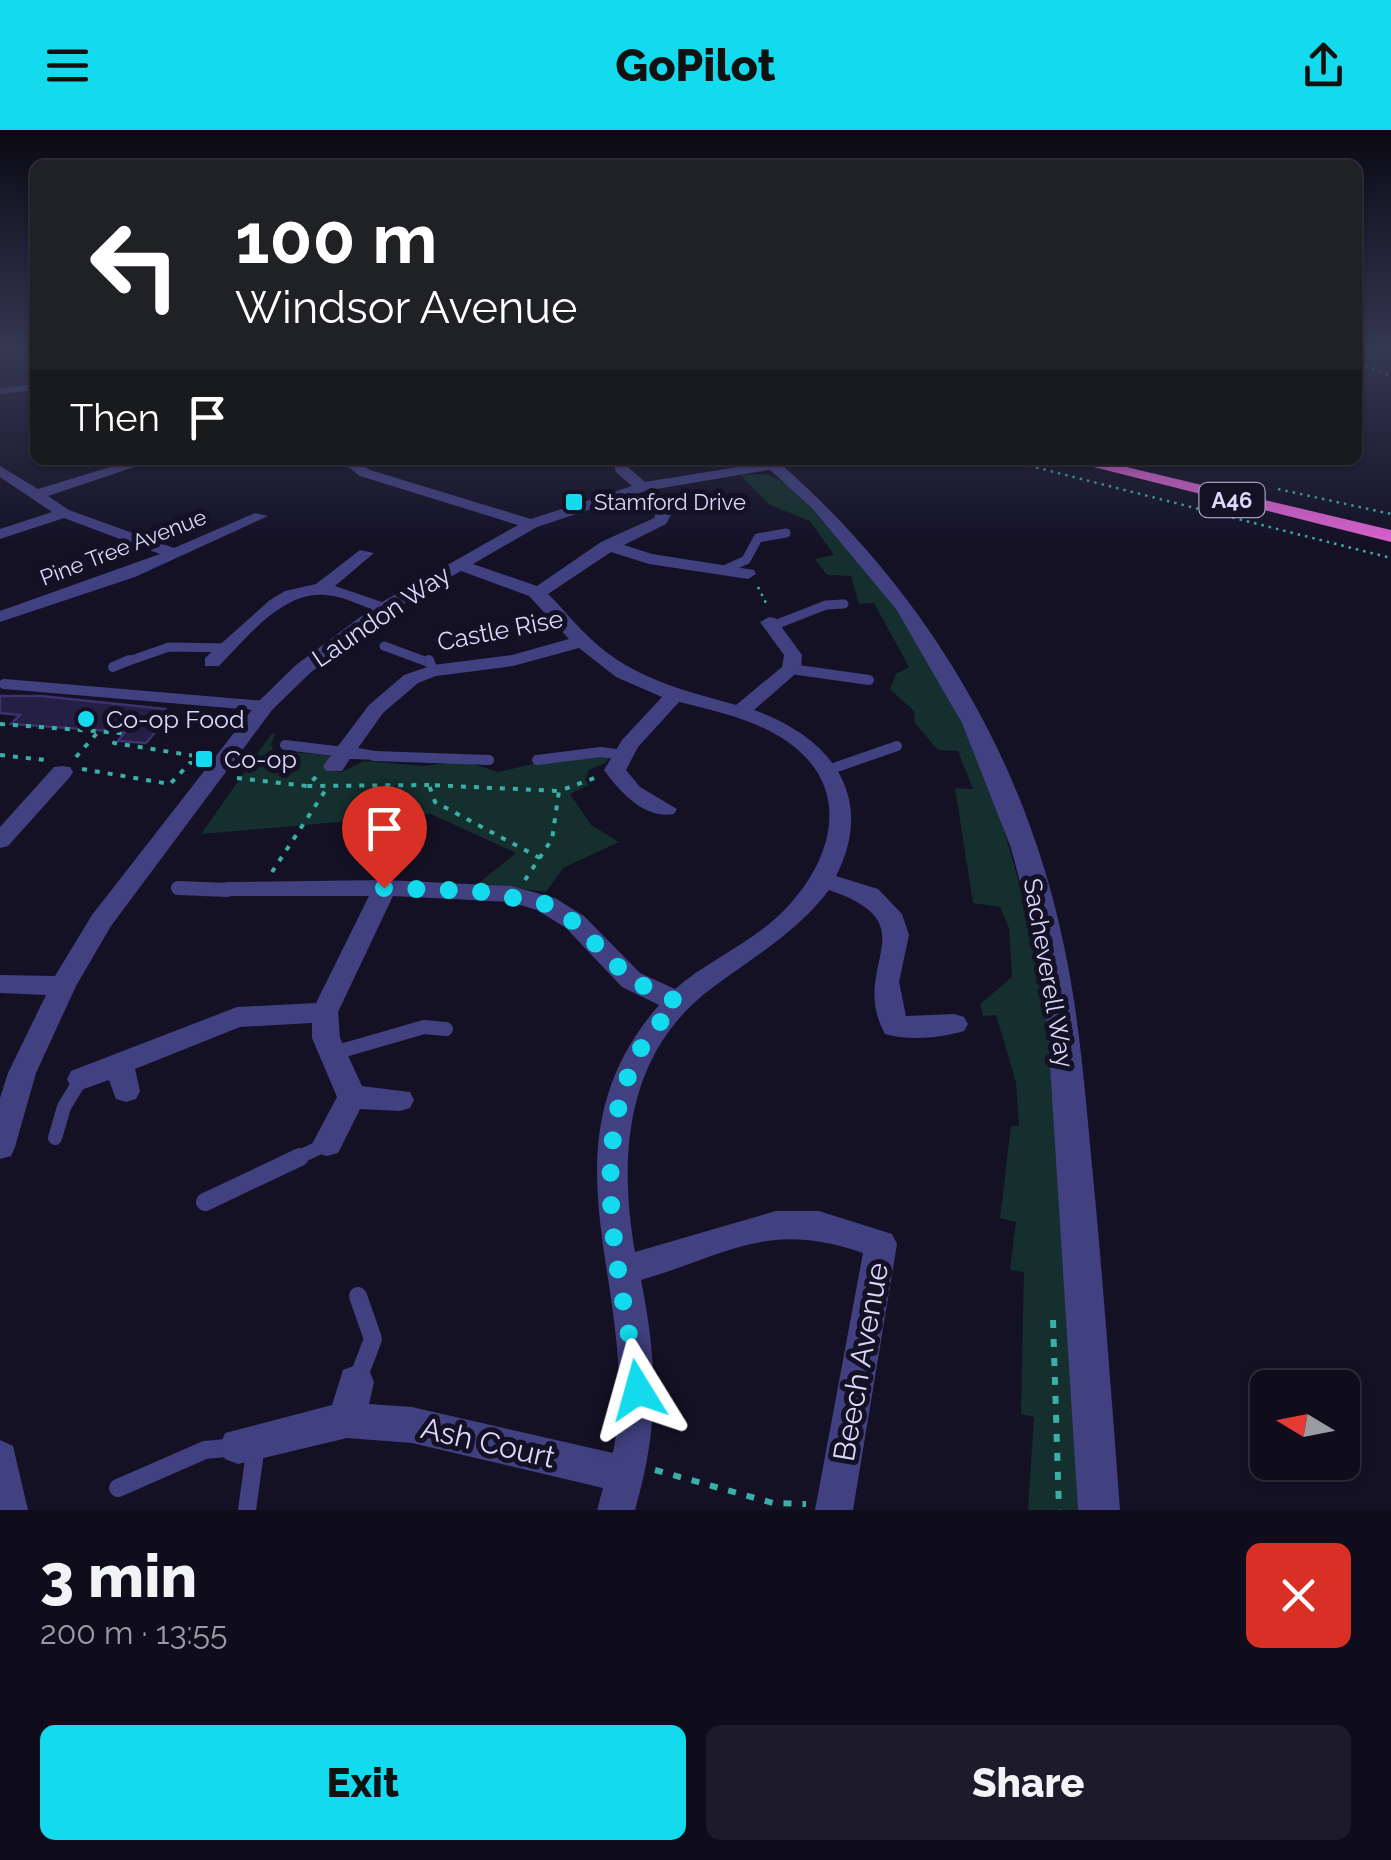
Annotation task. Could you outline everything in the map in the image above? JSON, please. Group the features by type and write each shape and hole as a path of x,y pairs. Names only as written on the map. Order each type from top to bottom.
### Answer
{"highway":[{"name":"A46","path":"1096,465 1391,536"},
{"name":"A46","path":"1137,465 1391,524"}],"street":[{"path":"38,494 132,465"},
{"path":"353,465 365,473 531,524"},
{"path":"538,594 608,545 650,529 664,512 658,498 620,465"},
{"name":"Laundon Way","path":"0,1148 22,1073 63,986 101,921 266,706 347,632 456,564 531,524 658,498 764,465"},
{"name":"Sacheverell Way","path":"772,465 840,527 906,610 976,726 1008,797 1026,854 1044,916 1066,1056 1100,1510"},
{"path":"0,470 64,512 173,553"},
{"path":"0,534 64,512"},
{"name":"Pine Tree Avenue","path":"0,617 260,516"},
{"path":"608,545 649,559 730,565 748,574"},
{"path":"212,662 280,601 322,588 366,553"},
{"path":"456,564 538,594 582,641 629,677 675,694 742,711 800,741 839,787 844,828 822,879 783,926 678,1002 640,1048 619,1104 610,1146 612,1220 638,1390 624,1484"},
{"path":"322,588 384,608"},
{"path":"742,711 791,668 793,655 773,627 750,637"},
{"name":"Castle Rise","path":"339,759 392,691 434,671 514,660 582,641"},
{"path":"666,810 632,792 619,762 675,694"},
{"path":"339,759 374,756"},
{"path":"0,841 67,767"},
{"path":"822,879 868,895 890,914 896,935 886,982 895,1027 954,1024"},
{"path":"228,890 269,896 384,888 511,894 546,904 574,922 631,980 678,1002"},
{"path":"352,1098 326,1038 325,1012 384,888"},
{"path":"0,984 63,986"},
{"path":"80,1080 123,1078 237,1017 325,1012"},
{"path":"352,1098 400,1100"},
{"path":"327,1144 352,1098"},
{"name":"Beech Avenue","path":"620,1270 760,1226 803,1222 882,1244 834,1508"},
{"path":"347,1420 356,1382"},
{"name":"Ash Court","path":"247,1444 347,1420 412,1425 624,1484"},
{"path":"0,1459 9,1510"}],"lane":[{"path":"730,565 746,560 758,538 786,533"},
{"path":"773,627 826,605 844,604"},
{"path":"113,667 150,650 182,642 228,648"},
{"path":"384,646 429,660 434,671"},
{"path":"791,668 869,680"},
{"path":"4,684 266,706"},
{"path":"286,745 339,759"},
{"path":"828,770 897,746"},
{"path":"537,760 600,752 619,762"},
{"path":"374,756 489,760"},
{"path":"178,888 228,890"},
{"path":"333,1054 424,1027 446,1029"},
{"path":"55,1138 64,1107 80,1080"},
{"path":"205,1202 327,1144"},
{"path":"356,1382 373,1339 358,1296"},
{"path":"118,1488 205,1450 247,1444 246,1510"}],"path":[{"path":"1027,465 1391,558"},
{"path":"748,574 773,616 773,627"},
{"path":"0,724 120,734 114,743 202,756"},
{"path":"67,767 98,732"},
{"path":"0,755 170,784 190,763 198,764"},
{"path":"339,759 307,786 471,784 559,791 619,762"},
{"path":"429,786 435,802 540,858"},
{"path":"269,896 327,788"},
{"path":"511,894 555,834 561,812 559,791"},
{"path":"1052,1313 1060,1510"},
{"path":"624,1484 834,1508"}],"green space":[{"path":"763,474 790,486 826,521 930,661 983,772 1021,889 1045,1011 1060,1136 1078,1510 1028,1510 1034,1417 1021,1414 1024,1272 1010,1270 1016,1222 1000,1218 1011,1126 1019,1126 1016,1082 996,1015 983,1016 980,1004 1012,977 1009,928 1000,907 973,903 955,788 973,789 958,751 938,750 915,723 914,711 890,689 896,674 909,667 874,603 859,604 851,576 827,575 815,559 834,555 810,521 770,505 740,475"},
{"path":"272,733 276,759 288,752 330,755 325,770 342,772 364,761 424,766 464,761 498,772 541,762 609,756 607,762 589,770 585,780 589,785 570,794 591,825 619,842 563,868 546,892 479,883 516,853 431,814 201,834"}],"building":[{"name":"Co-op Food","path":"0,696 41,696 165,709 152,724 162,724 146,743 118,741 125,732 11,724 20,715 0,713"}],"place":[{"name":"Stamford Drive","path":"574,502"},
{"name":"Co-op Food","path":"86,719"},
{"name":"Co-op","path":"204,759"}],"route":[{"path":"384,888 511,894 546,904 574,922 631,980 678,1002 640,1048 619,1104 610,1146 612,1220 638,1390"}]}
